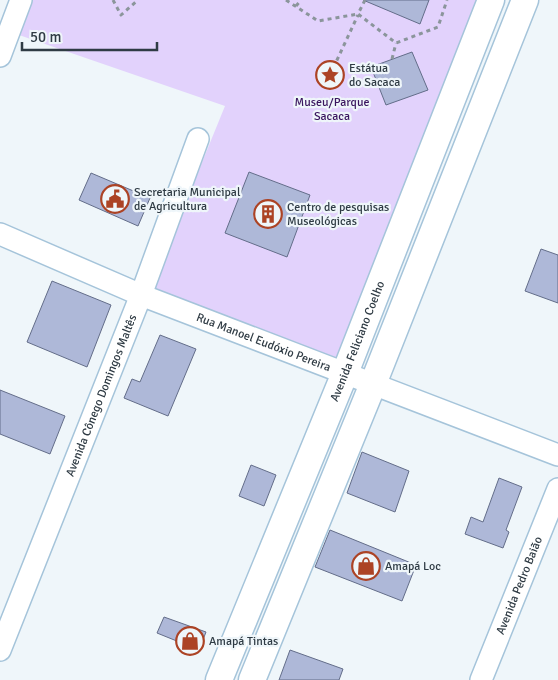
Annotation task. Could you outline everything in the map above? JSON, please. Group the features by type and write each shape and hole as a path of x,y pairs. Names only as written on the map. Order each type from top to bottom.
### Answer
{"street":[{"path":"0,56 21,0"},
{"name":"Avenida Feliciano Coelho","path":"228,677 491,0"},
{"path":"252,680 373,384 435,223 525,0"},
{"name":"Avenida Cônego Domingos Maltês","path":"0,650 140,295 198,139"},
{"path":"409,213 435,223"},
{"name":"Rua Manoel Eudóxio Pereira","path":"0,234 140,295 558,455"},
{"name":"Avenida Pedro Baião","path":"482,680 558,489"}],"path":[{"path":"113,0 121,15 138,0"},
{"path":"286,0 318,21 358,14 396,43"},
{"path":"296,6 301,0"},
{"path":"330,75 365,0"},
{"path":"396,43 438,27 447,0"},
{"path":"392,60 396,43"}],"green space":[{"name":"Museu/Parque Sacaca","path":"31,0 490,0 344,366 150,290 225,106 19,35"}],"building":[{"path":"363,0 429,0 420,24"},
{"path":"412,52 428,90 386,105 371,67"},
{"name":"Centro de pesquisas Museológicas","path":"249,172 310,195 287,257 225,233"},
{"name":"Secretaria Municipal de Agricultura","path":"91,173 150,198 138,226 79,200"},
{"path":"541,249 558,255 558,303 525,291"},
{"path":"52,281 111,305 87,367 27,342"},
{"path":"160,335 196,349 168,416 124,398 132,379 140,382"},
{"path":"0,390 65,416 50,454 0,434"},
{"path":"362,452 409,471 395,512 347,493"},
{"path":"251,465 276,475 264,506 239,496"},
{"path":"499,478 522,487 506,530 509,532 503,548 465,534 471,517 483,522"},
{"name":"Amapá Loc","path":"330,530 416,565 402,601 315,567"},
{"name":"Amapá Tintas","path":"164,617 206,632 199,650 157,633"},
{"path":"290,650 343,669 339,680 279,680"}],"place":[{"name":"Estátua do Sacaca","path":"330,75"},
{"name":"Secretaria Municipal de Agricultura","path":"115,199"},
{"name":"Centro de pesquisas Museológicas","path":"268,214"},
{"name":"Amapá Loc","path":"366,566"},
{"name":"Amapá Tintas","path":"190,641"}]}
